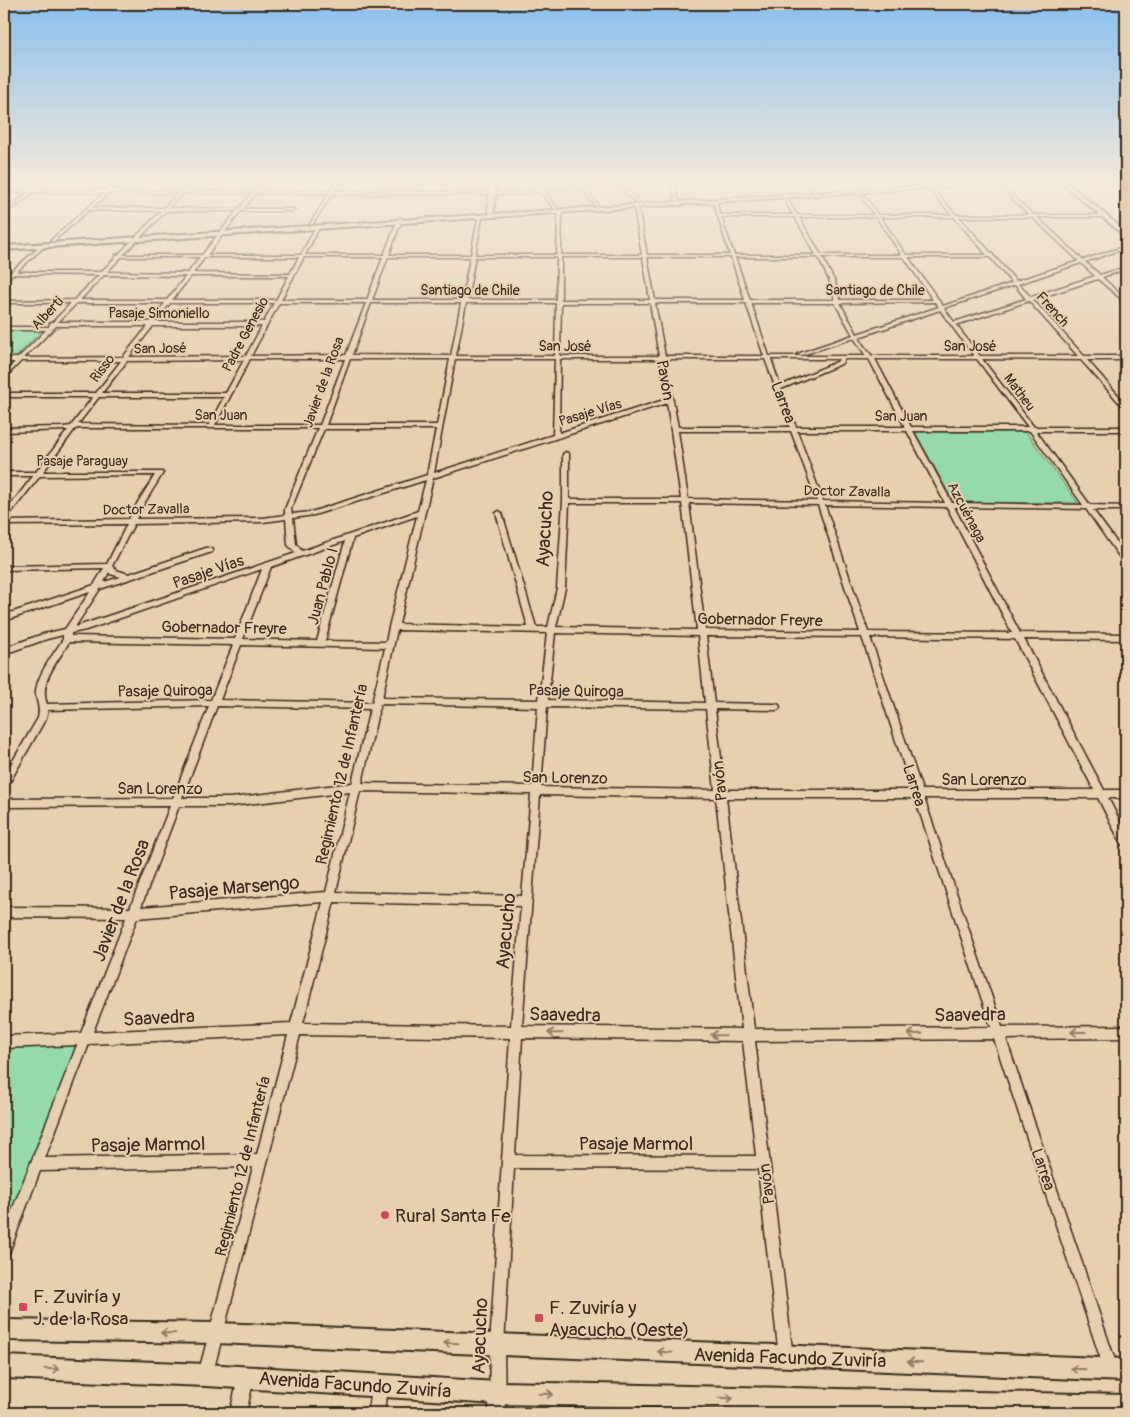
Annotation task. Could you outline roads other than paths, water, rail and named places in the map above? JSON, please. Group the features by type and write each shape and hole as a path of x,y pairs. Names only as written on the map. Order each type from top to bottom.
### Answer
{"main road":[{"path":"4,248 21,247"},
{"name":"Avenida Facundo Zuviría","path":"4,1330 217,1333 786,1358 1119,1370"},
{"name":"Avenida Facundo Zuviría","path":"4,1367 206,1375 380,1385 497,1403 1070,1410 1126,1406"}],"street":[{"path":"4,280 42,247"},
{"name":"Alberti","path":"4,376 127,247"},
{"name":"Risso","path":"4,518 211,247"},
{"name":"Padre Genesio","path":"212,427 306,247"},
{"name":"Javier de la Rosa","path":"300,553 292,545 288,509 322,427 389,247"},
{"name":"Regimiento 12 de Infantería","path":"206,1375 330,897 430,476 474,247"},
{"path":"556,435 559,247"},
{"name":"Pavón","path":"644,247 675,429 712,707 720,794 786,1358"},
{"name":"Larrea","path":"730,247 767,357 822,504 998,1033 1119,1370"},
{"name":"Azcuénaga","path":"814,247 839,297 838,301 855,335 870,356 1126,842"},
{"name":"Matheu","path":"899,247 1126,560"},
{"name":"French","path":"982,247 1126,407"},
{"path":"1067,247 1126,301"},
{"path":"793,357 1126,247"},
{"path":"118,256 386,254 990,256"},
{"path":"953,324 1126,268"},
{"path":"4,273 291,275"},
{"name":"Santiago de Chile","path":"4,302 936,301"},
{"name":"Pasaje Simoniello","path":"4,328 152,324 266,324"},
{"name":"San José","path":"4,360 870,356 1126,358"},
{"path":"779,388 839,363 844,357"},
{"path":"4,396 229,394"},
{"name":"Pasaje Vías","path":"288,518 338,507 556,435 670,400"},
{"name":"San Juan","path":"4,430 212,427 439,427"},
{"name":"San Juan","path":"675,429 1126,429"},
{"name":"Ayacucho","path":"497,1403 497,1344 516,1033 543,705 551,630 560,588 566,501 566,454"},
{"name":"Pasaje Paraguay","path":"4,474 160,473 136,512 133,521"},
{"name":"Doctor Zavalla","path":"566,501 684,500 822,504 1126,508"},
{"name":"Pasaje Vías","path":"4,651 67,636 268,564 420,513"},
{"path":"499,513 532,628"},
{"name":"Doctor Zavalla","path":"4,523 288,518"},
{"path":"4,784 42,718 45,707 40,693 42,682 133,521"},
{"name":"Juan Pablo I","path":"320,644 350,536"},
{"name":"Pasaje Vías","path":"4,618 209,550"},
{"name":"Javier de la Rosa","path":"4,1248 216,704 268,564"},
{"path":"4,568 108,566"},
{"path":"108,566 113,572 130,576"},
{"name":"Gobernador Freyre","path":"393,627 532,628 702,633 1126,637"},
{"name":"Gobernador Freyre","path":"67,636 389,645"},
{"name":"Pasaje Quiroga","path":"45,707 375,703 776,707"},
{"name":"San Lorenzo","path":"4,803 176,804 230,802 355,787 720,794 1126,794"},
{"name":"Pasaje Marsengo","path":"4,912 134,913 330,897 528,901"},
{"name":"Saavedra","path":"4,1042 85,1040 295,1029 748,1035 1126,1032"},
{"name":"Pasaje Marmol","path":"36,1165 262,1160"},
{"name":"Pasaje Marmol","path":"509,1161 763,1163"},
{"path":"238,1413 246,1377"},
{"path":"376,1413 380,1385"}],"place":[{"name":"Rural Santa Fe","path":"385,1215"},
{"name":"F. Zuviría y J. de la Rosa","path":"23,1307"},
{"name":"F. Zuviría y Ayacucho (Oeste)","path":"539,1318"}]}
